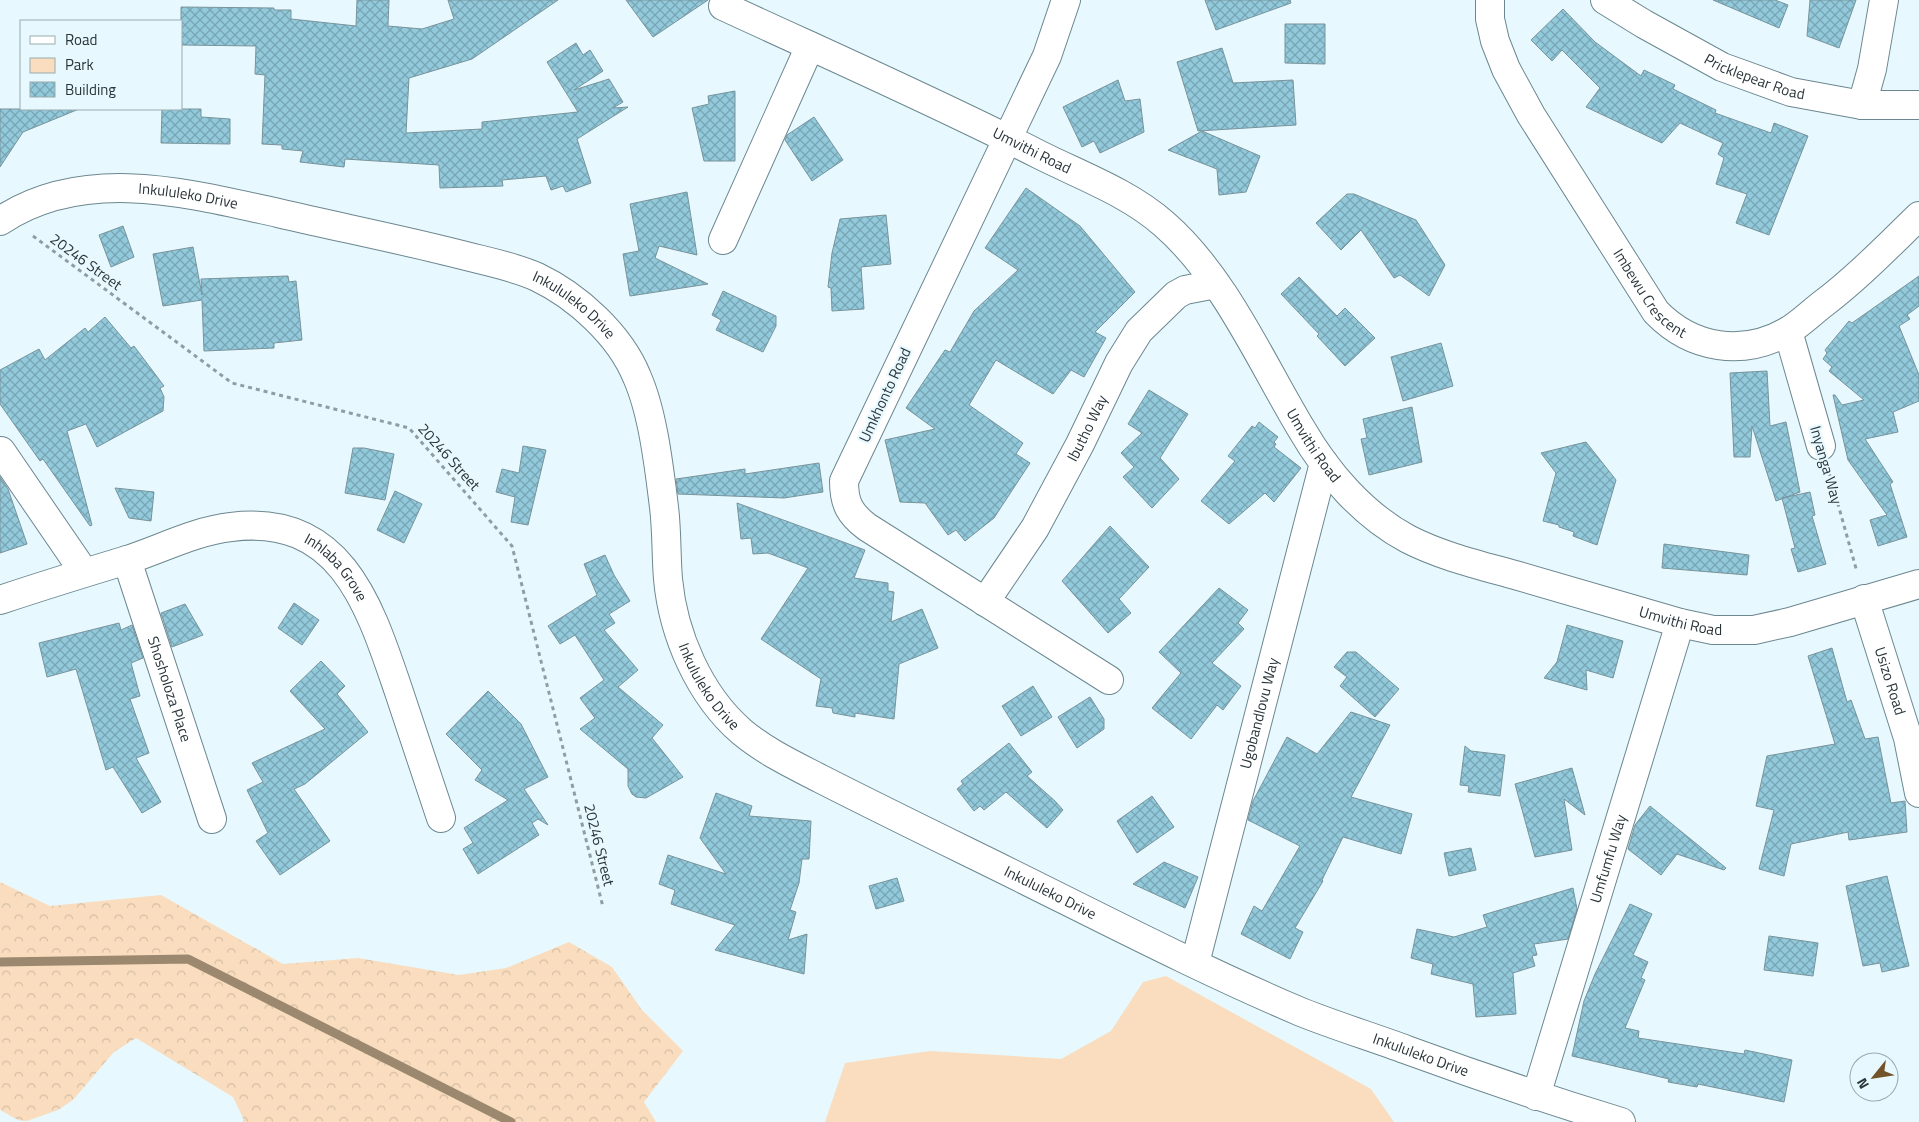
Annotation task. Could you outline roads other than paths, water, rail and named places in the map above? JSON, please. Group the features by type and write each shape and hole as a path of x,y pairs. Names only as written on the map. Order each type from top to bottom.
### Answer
{"street":[{"name":"Umkhonto Road","path":"1066,0 1047,56 844,481 846,500 854,517 867,527 1109,680"},
{"name":"Imbewu Crescent","path":"1490,0 1490,19 1495,41 1506,69 1547,140 1656,312 1666,323 1683,334 1716,346 1745,346 1762,342 1788,331 1852,282 1919,216"},
{"name":"Pricklepear Road","path":"1605,0 1722,67 1791,92 1862,105 1919,105"},
{"path":"1862,105 1872,69 1884,0"},
{"name":"Umvithi Road","path":"723,6 1007,138 1141,205 1165,224 1186,245 1216,284 1264,362 1303,432 1324,463 1353,497 1379,520 1409,539 1457,558 1680,623 1713,630 1754,630 1790,622 1919,584"},
{"path":"723,240 810,46"},
{"name":"Inkululeko Drive","path":"3,219 35,202 66,193 109,188 168,191 217,200 442,250 535,276 566,294 596,320 628,359 637,375 652,428 665,510 668,580 679,635 707,691 724,714 740,730 777,756 838,788 1195,963 1304,1013 1536,1096 1621,1122"},
{"name":"Ibutho Way","path":"985,602 1035,528 1076,451 1119,363 1139,331 1176,295 1185,290 1216,284"},
{"name":"Inyanga Way","path":"1788,331 1821,446"},
{"path":"1,451 84,572"},
{"name":"Ugobandlovu Way","path":"1195,963 1324,463"},
{"name":"Inhlaba Grove","path":"0,600 127,560 193,536 230,527 259,525 288,530 308,539 331,555 347,572 360,591 374,623 441,818"},
{"name":"Shosholoza Place","path":"127,560 212,819"},
{"name":"Usizo Road","path":"1864,599 1908,738 1919,793"},
{"name":"Umfumfu Way","path":"1536,1096 1680,623"}],"waterway":[{"path":"0,962 188,959 511,1122"}]}
